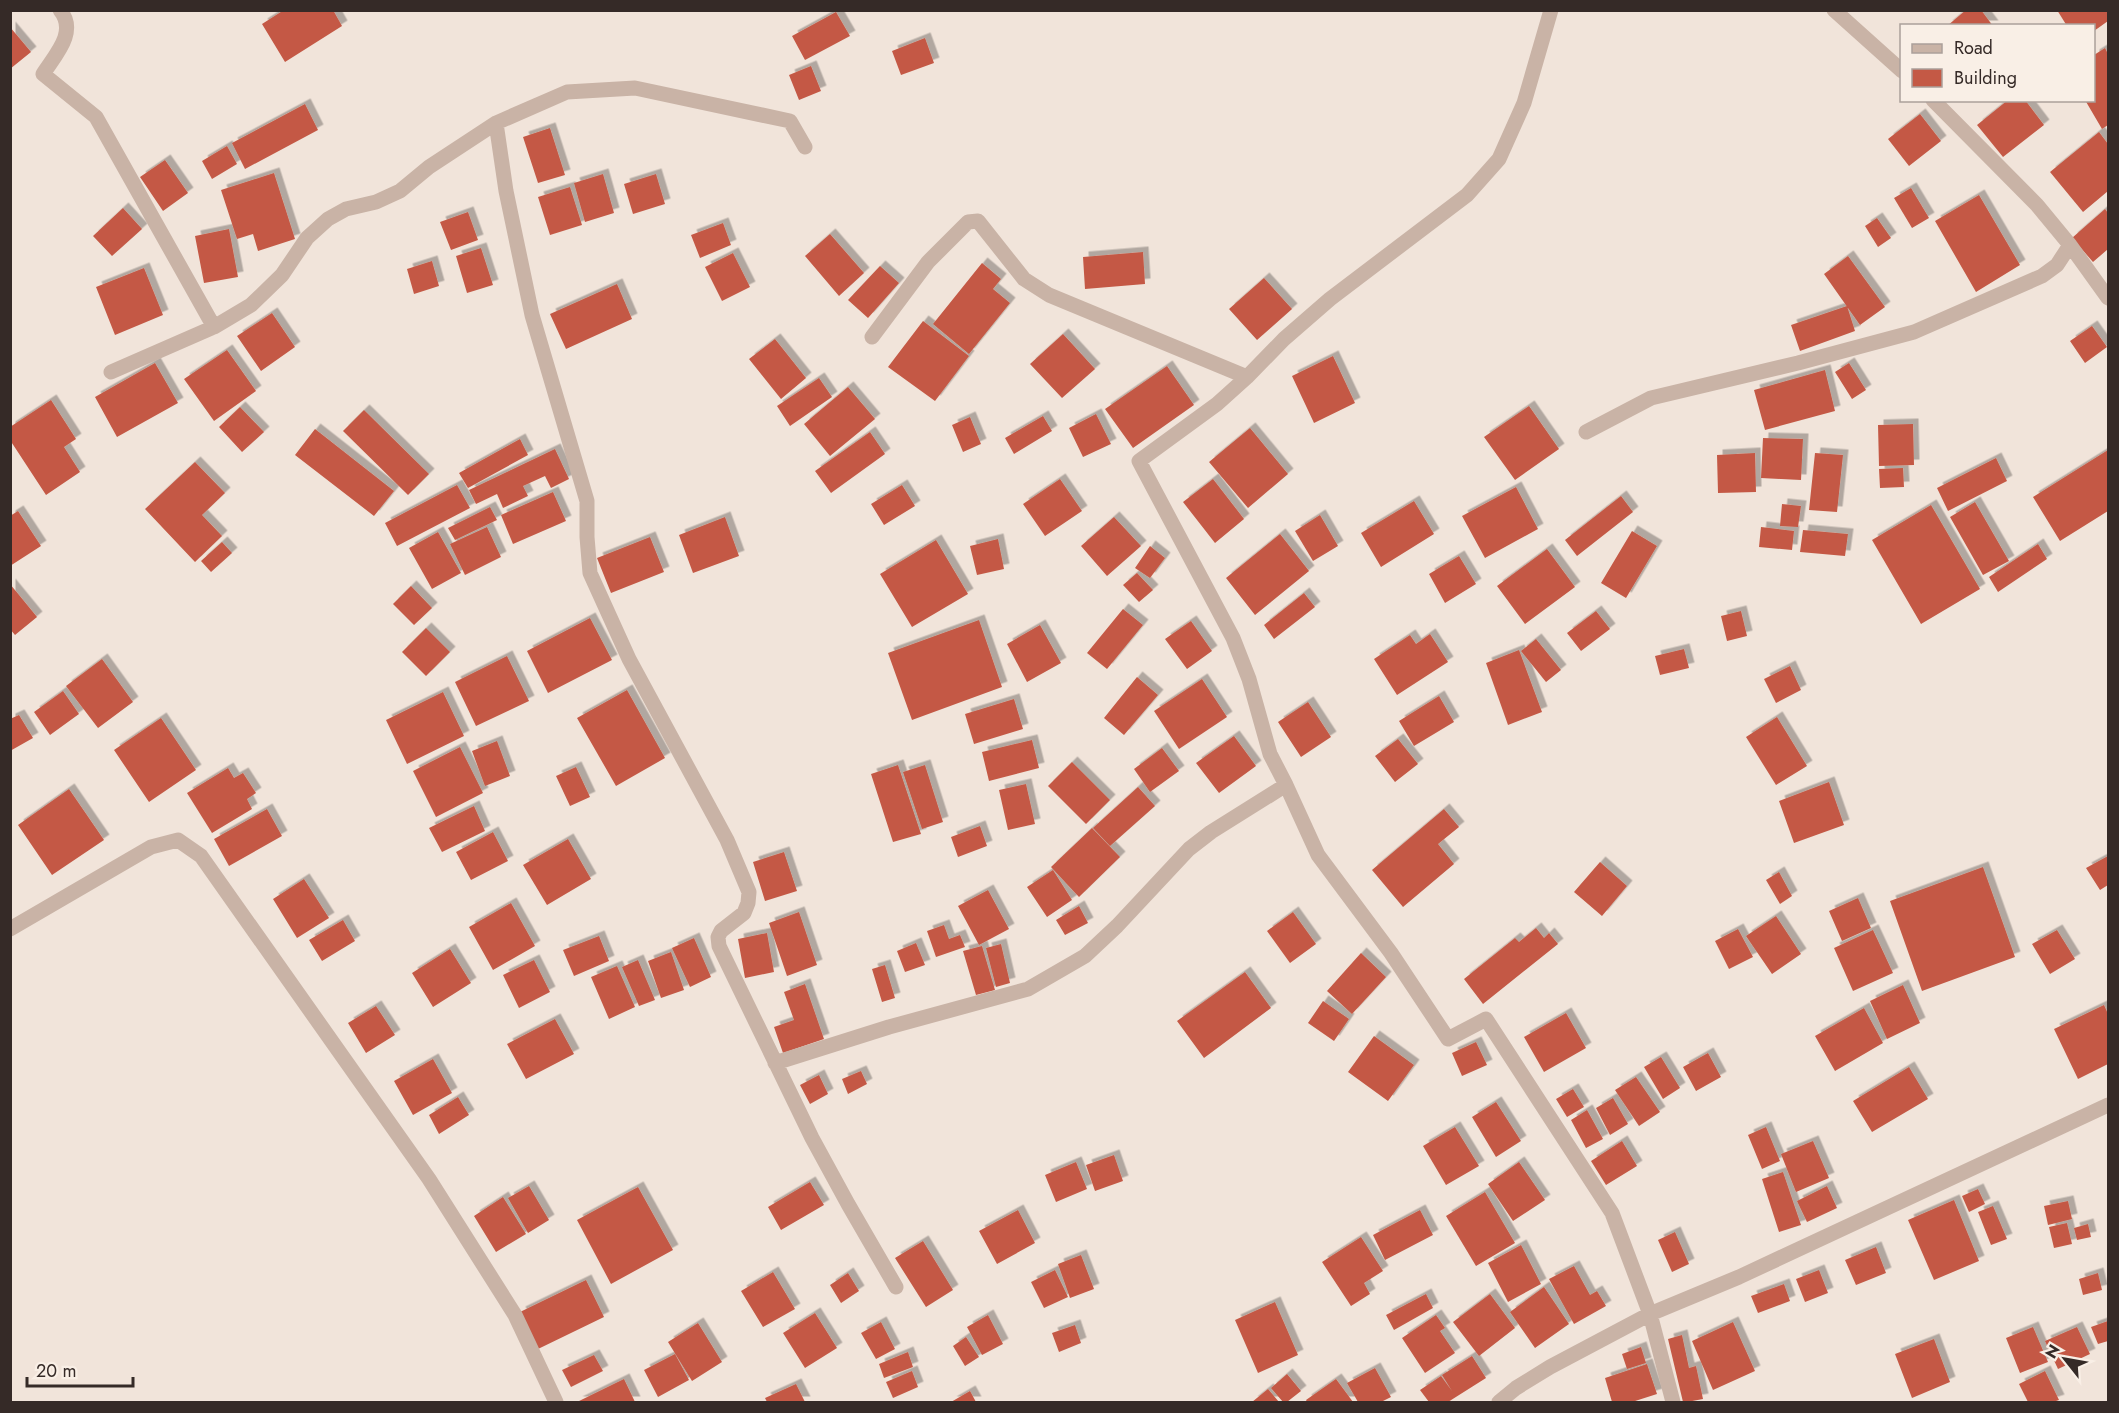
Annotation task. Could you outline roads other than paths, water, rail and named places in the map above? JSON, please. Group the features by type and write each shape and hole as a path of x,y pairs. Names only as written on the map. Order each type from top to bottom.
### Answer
{"street":[{"path":"60,10 65,17 68,35 44,74 96,117 214,327"},
{"path":"1551,10 1524,103 1499,159 1467,195 1330,299 1284,339 1217,404 1140,461 1233,638 1249,679 1270,754 1318,855 1391,953 1448,1040 1486,1019 1612,1213 1650,1314 1673,1402"},
{"path":"1834,10 1900,69"},
{"path":"111,372 214,327 251,305 282,275 307,238 328,219 346,209 376,202 400,191 429,167 496,123 567,92 635,88 790,122 805,147"},
{"path":"1935,102 2037,205 2109,298"},
{"path":"496,123 506,191 532,315 588,501 587,537 591,573 629,659 727,840 748,892 748,903 744,913 721,931 718,937 719,946 775,1063 848,1204 896,1287"},
{"path":"872,337 928,262 968,222 978,221 1024,279 1048,295 1247,377"},
{"path":"1587,432 1651,398 1798,363 1914,332 2042,276 2057,265 2070,245"},
{"path":"775,1063 1028,989 1085,956 1117,926 1189,849 1211,832 1286,785"},
{"path":"10,929 151,847 178,840 201,856 429,1179 515,1315 556,1402"},
{"path":"1499,1402 1516,1388 1550,1367 1650,1314 1739,1277 2109,1105"}]}
